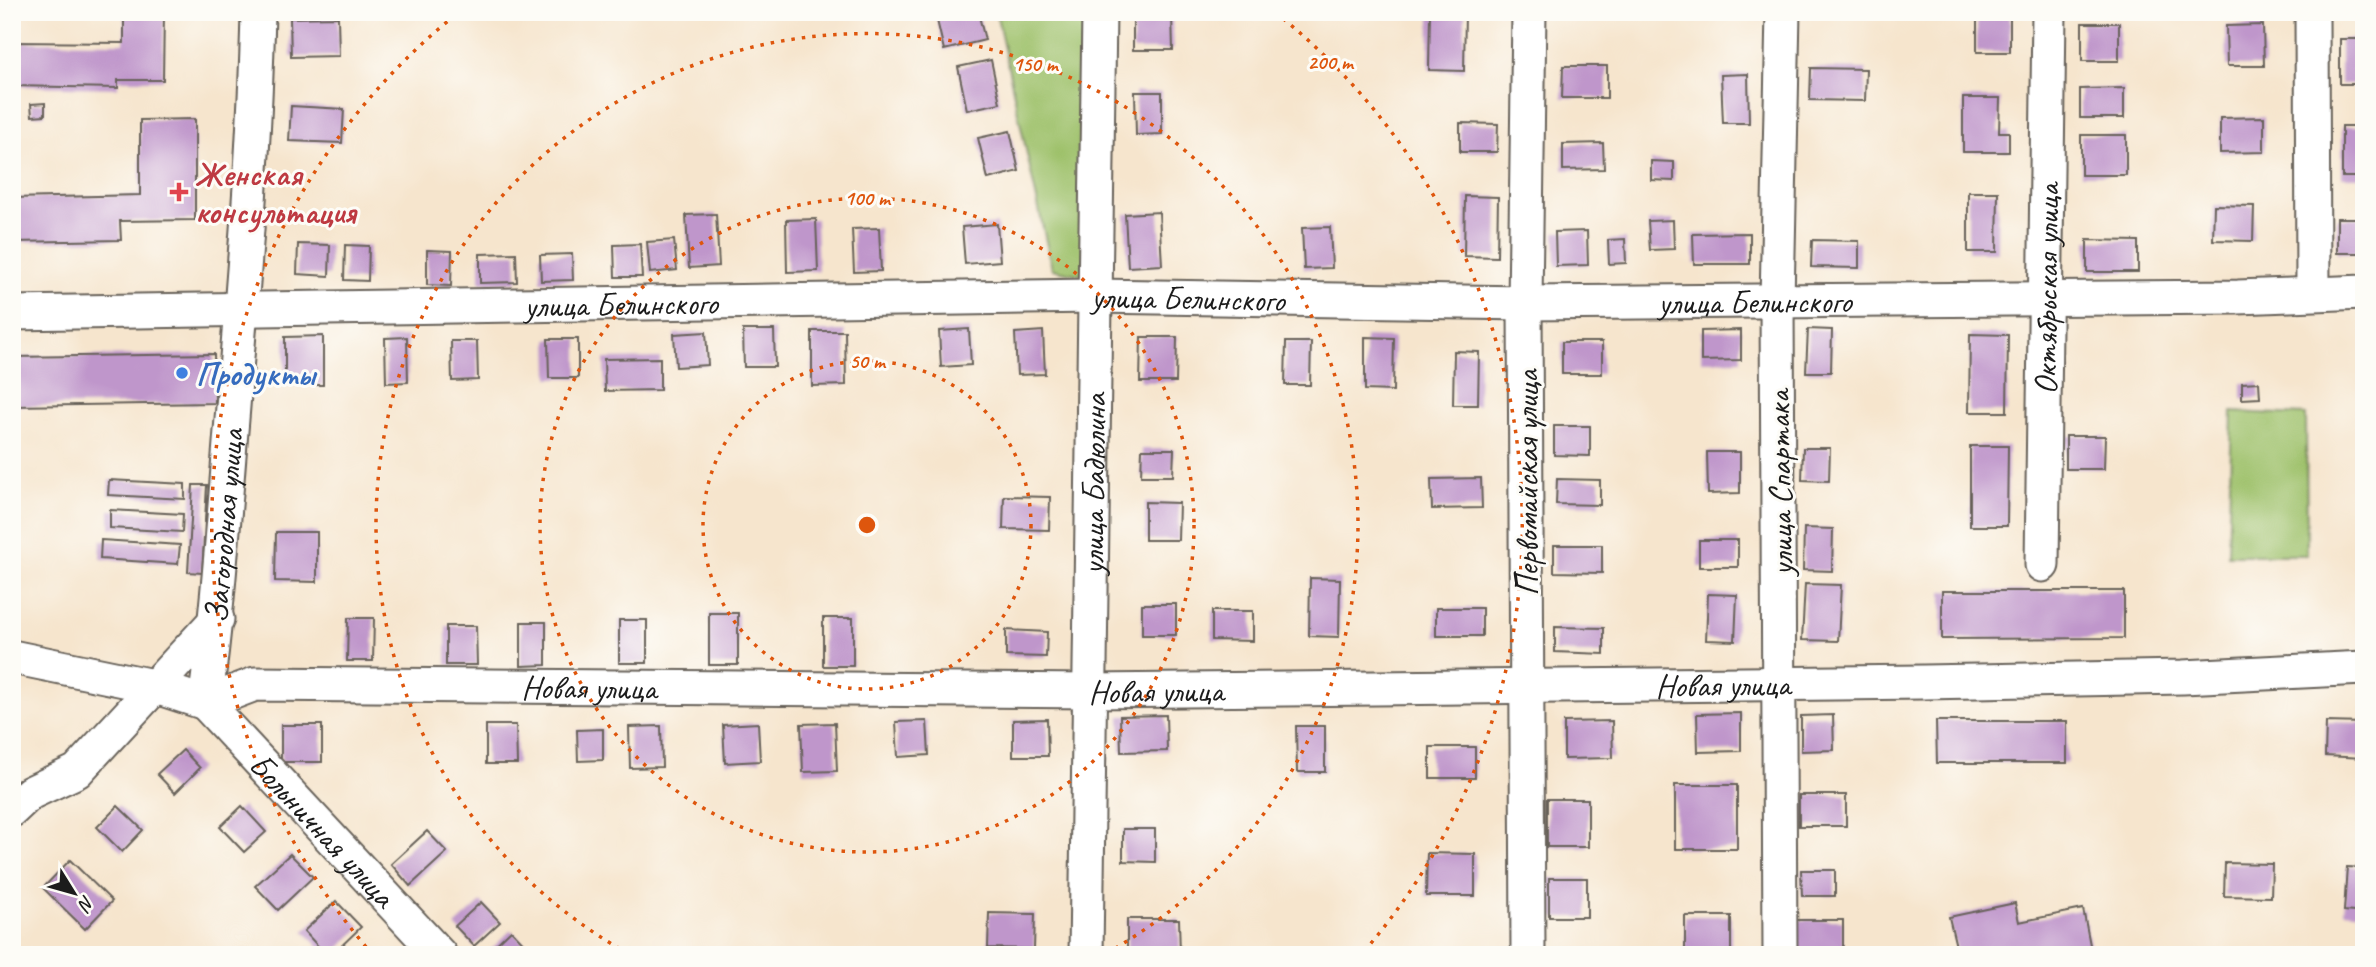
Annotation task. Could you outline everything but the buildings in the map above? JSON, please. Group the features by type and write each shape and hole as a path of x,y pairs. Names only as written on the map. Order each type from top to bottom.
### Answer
{"street":[{"name":"Загородная улица","path":"205,704 217,619 241,311 256,99 258,12"},
{"name":"улица Бадюлина","path":"1086,955 1099,12"},
{"name":"Первомайская улица","path":"1528,955 1525,303 1529,12"},
{"name":"улица Спартака","path":"1780,955 1781,682 1777,301 1783,12"},
{"name":"Октябрьская улица","path":"2042,565 2049,12"},
{"path":"2312,12 2313,293"},
{"name":"улица Белинского","path":"12,313 1095,296 1525,303 2238,297 2364,292"},
{"path":"12,810 30,793 77,771 217,619"},
{"path":"12,657 153,686 205,704"},
{"name":"Новая улица","path":"205,704 256,684 1091,691 1952,681 2364,668"},
{"name":"Больничная улица","path":"205,704 440,955"}],"green space":[{"path":"996,12 1087,12 1085,276 1052,269"},
{"path":"2232,412 2306,415 2307,555 2228,555"}],"place":[{"name":"Женская консультация","path":"179,192"},
{"name":"Продукты","path":"182,373"}]}
